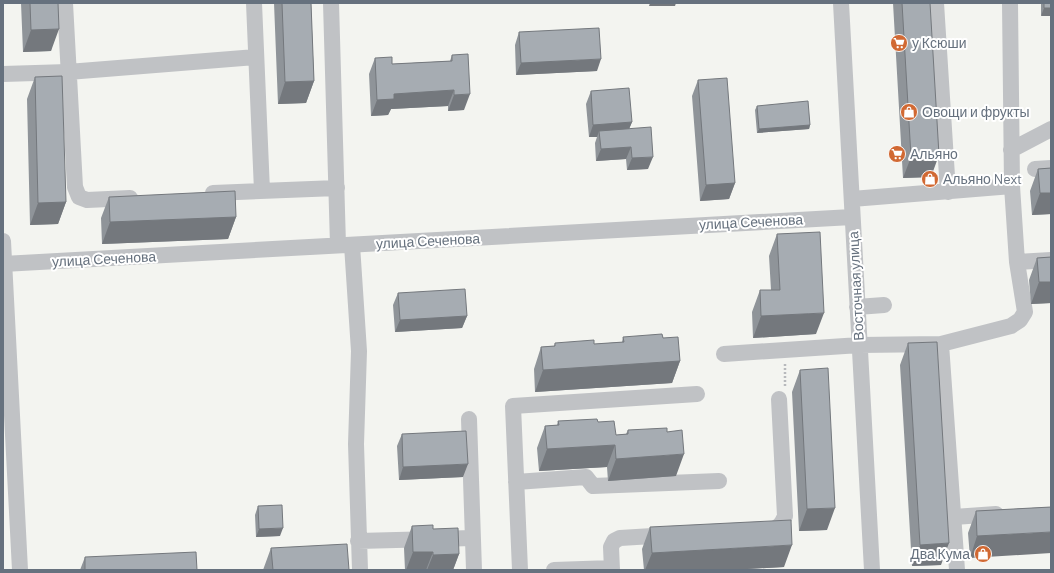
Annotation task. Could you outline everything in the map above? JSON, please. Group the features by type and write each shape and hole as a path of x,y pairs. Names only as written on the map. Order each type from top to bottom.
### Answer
{"lane":[{"path":"65,3 75,187 79,197 87,200 143,197"},
{"path":"254,3 262,191"},
{"path":"331,3 337,188 359,351 356,444 360,570"},
{"name":"Восточная улица","path":"841,3 872,570"},
{"path":"936,3 948,192"},
{"path":"724,354 860,345 941,344 1011,326 1020,320 1025,312 1017,262 1012,186 1010,3"},
{"path":"3,74 68,72 256,57"},
{"path":"1011,150 1051,129"},
{"path":"852,199 1012,186"},
{"path":"199,194 337,188"},
{"name":"улица Сеченова","path":"4,264 852,217"},
{"path":"3,241 20,570"},
{"path":"1017,262 1051,260"},
{"path":"857,307 884,306"},
{"path":"941,344 958,570"},
{"path":"520,570 513,406 697,394"},
{"path":"752,531 775,530 782,525 785,516 779,399"},
{"path":"469,419 474,570"},
{"path":"516,482 586,477 593,486 719,481"},
{"path":"954,516 1014,513"},
{"path":"554,570 612,569 611,547 614,541 620,538 682,534"},
{"path":"358,541 473,538"}],"path":[{"path":"779,399 786,396 784,350"}],"building":[{"path":"30,3 58,3 59,29 31,30"},
{"path":"282,3 311,3 314,81 285,82"},
{"path":"902,3 930,3 939,155 911,157"},
{"path":"1044,3 1051,3 1051,8 1044,8"},
{"path":"599,28 601,59 521,63 519,32"},
{"path":"468,54 470,94 454,95 454,90 394,94 394,99 377,100 375,58 392,57 392,64 452,61 452,55"},
{"path":"62,76 66,202 38,203 35,77"},
{"path":"727,78 735,183 706,185 698,80"},
{"path":"629,88 632,122 593,125 591,91"},
{"path":"808,101 810,125 759,129 757,106"},
{"path":"651,127 653,157 632,158 631,147 601,149 599,131"},
{"path":"1051,168 1051,193 1040,193 1038,169"},
{"path":"235,191 236,217 110,222 109,197"},
{"path":"820,232 824,313 761,316 760,290 780,290 777,234"},
{"path":"1051,257 1051,282 1039,282 1037,258"},
{"path":"465,289 467,316 400,320 398,293"},
{"path":"662,334 663,338 678,337 680,361 543,370 541,347 555,346 555,343 594,340 594,344 624,342 623,337"},
{"path":"937,342 949,543 920,545 908,343"},
{"path":"828,368 835,508 807,509 800,370"},
{"path":"597,419 598,422 614,421 616,435 628,434 628,430 667,428 667,432 682,430 684,454 616,459 615,445 547,449 545,426 559,425 558,421"},
{"path":"466,431 468,464 403,467 402,434"},
{"path":"282,505 283,528 259,529 258,506"},
{"path":"1051,507 1051,532 977,536 976,511"},
{"path":"791,520 792,545 652,553 650,527"},
{"path":"433,525 433,529 458,528 459,554 433,555 433,552 413,552 412,526"},
{"path":"347,544 349,570 273,570 271,548"},
{"path":"196,552 197,570 85,570 85,557"}],"place":[{"name":"у Ксюши","path":"899,43"},
{"name":"Овощи и фрукты","path":"909,112"},
{"name":"Альяно","path":"897,154"},
{"name":"Альяно Next","path":"930,179"},
{"name":"Два Кума","path":"983,554"}]}
